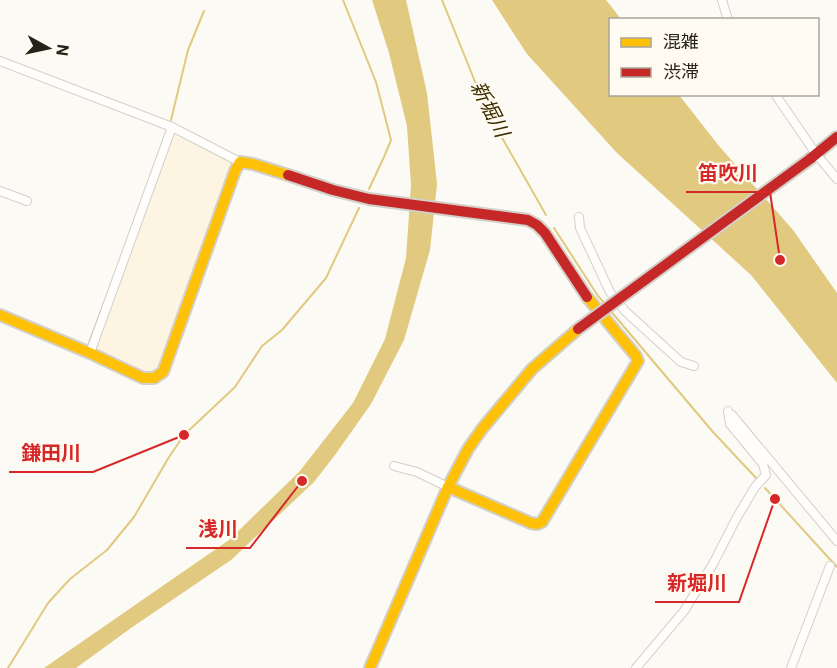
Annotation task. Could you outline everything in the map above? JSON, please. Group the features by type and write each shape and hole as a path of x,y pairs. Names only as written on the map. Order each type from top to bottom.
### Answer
{"street":[{"path":"722,0 727,18"},
{"path":"0,62 172,126 240,162 354,196 407,205 521,218 540,226 583,291 638,361 542,522 531,523 417,472 394,466"},
{"path":"776,96 813,156 837,180"},
{"path":"90,353 172,126"},
{"path":"370,668 448,487 468,449 532,369 578,329 837,137"},
{"path":"0,315 143,378 155,378 163,372 240,162"},
{"path":"0,190 27,201"},
{"path":"579,218 580,228 610,292 625,311 681,362 694,366"},
{"path":"636,668 684,611 713,564 740,511 755,487 766,475 763,464 730,424 730,413 837,541"},
{"path":"791,668 830,566"}],"shaded area":[{"path":"372,0 406,0 427,93 437,184 430,250 404,340 371,404 314,482 231,560 76,668 44,668 229,540 299,472 353,403 385,339 406,258 411,185 407,126 389,53"},
{"path":"492,0 606,0 620,18 609,18 609,96 680,96 719,146 793,230 837,293 837,383 751,275 617,153 527,54"},
{"path":"175,135 233,163 158,369 148,374 95,350"}],"waterway":[{"path":"343,0 376,82 391,140 369,189"},
{"name":"新堀川","path":"442,0 497,129 546,215"},
{"path":"171,120 188,50 204,11"},
{"path":"8,668 48,603 70,579 107,550 134,517 184,435 235,387 262,346 282,330 326,278 359,208"},
{"name":"新堀川","path":"554,228 606,305"},
{"path":"87,348 118,266"},
{"name":"新堀川","path":"609,309 713,432 757,479"},
{"name":"新堀川","path":"765,488 837,567"}],"traffic: slow":[{"path":"0,315 143,378 154,378 163,372 240,162 288,175"},
{"path":"448,487 531,523 542,522 638,361 587,297"},
{"path":"370,668 448,487 468,449 532,369 578,329"}],"traffic: jam":[{"path":"810,159 837,137"},
{"path":"578,329 810,159"},
{"path":"288,175 369,199 528,220 545,233 587,297"}],"place":[{"name":"笛吹川","path":"780,260"},
{"name":"鎌田川","path":"184,435"},
{"name":"浅川","path":"302,481"},
{"name":"新堀川","path":"775,499"}]}
